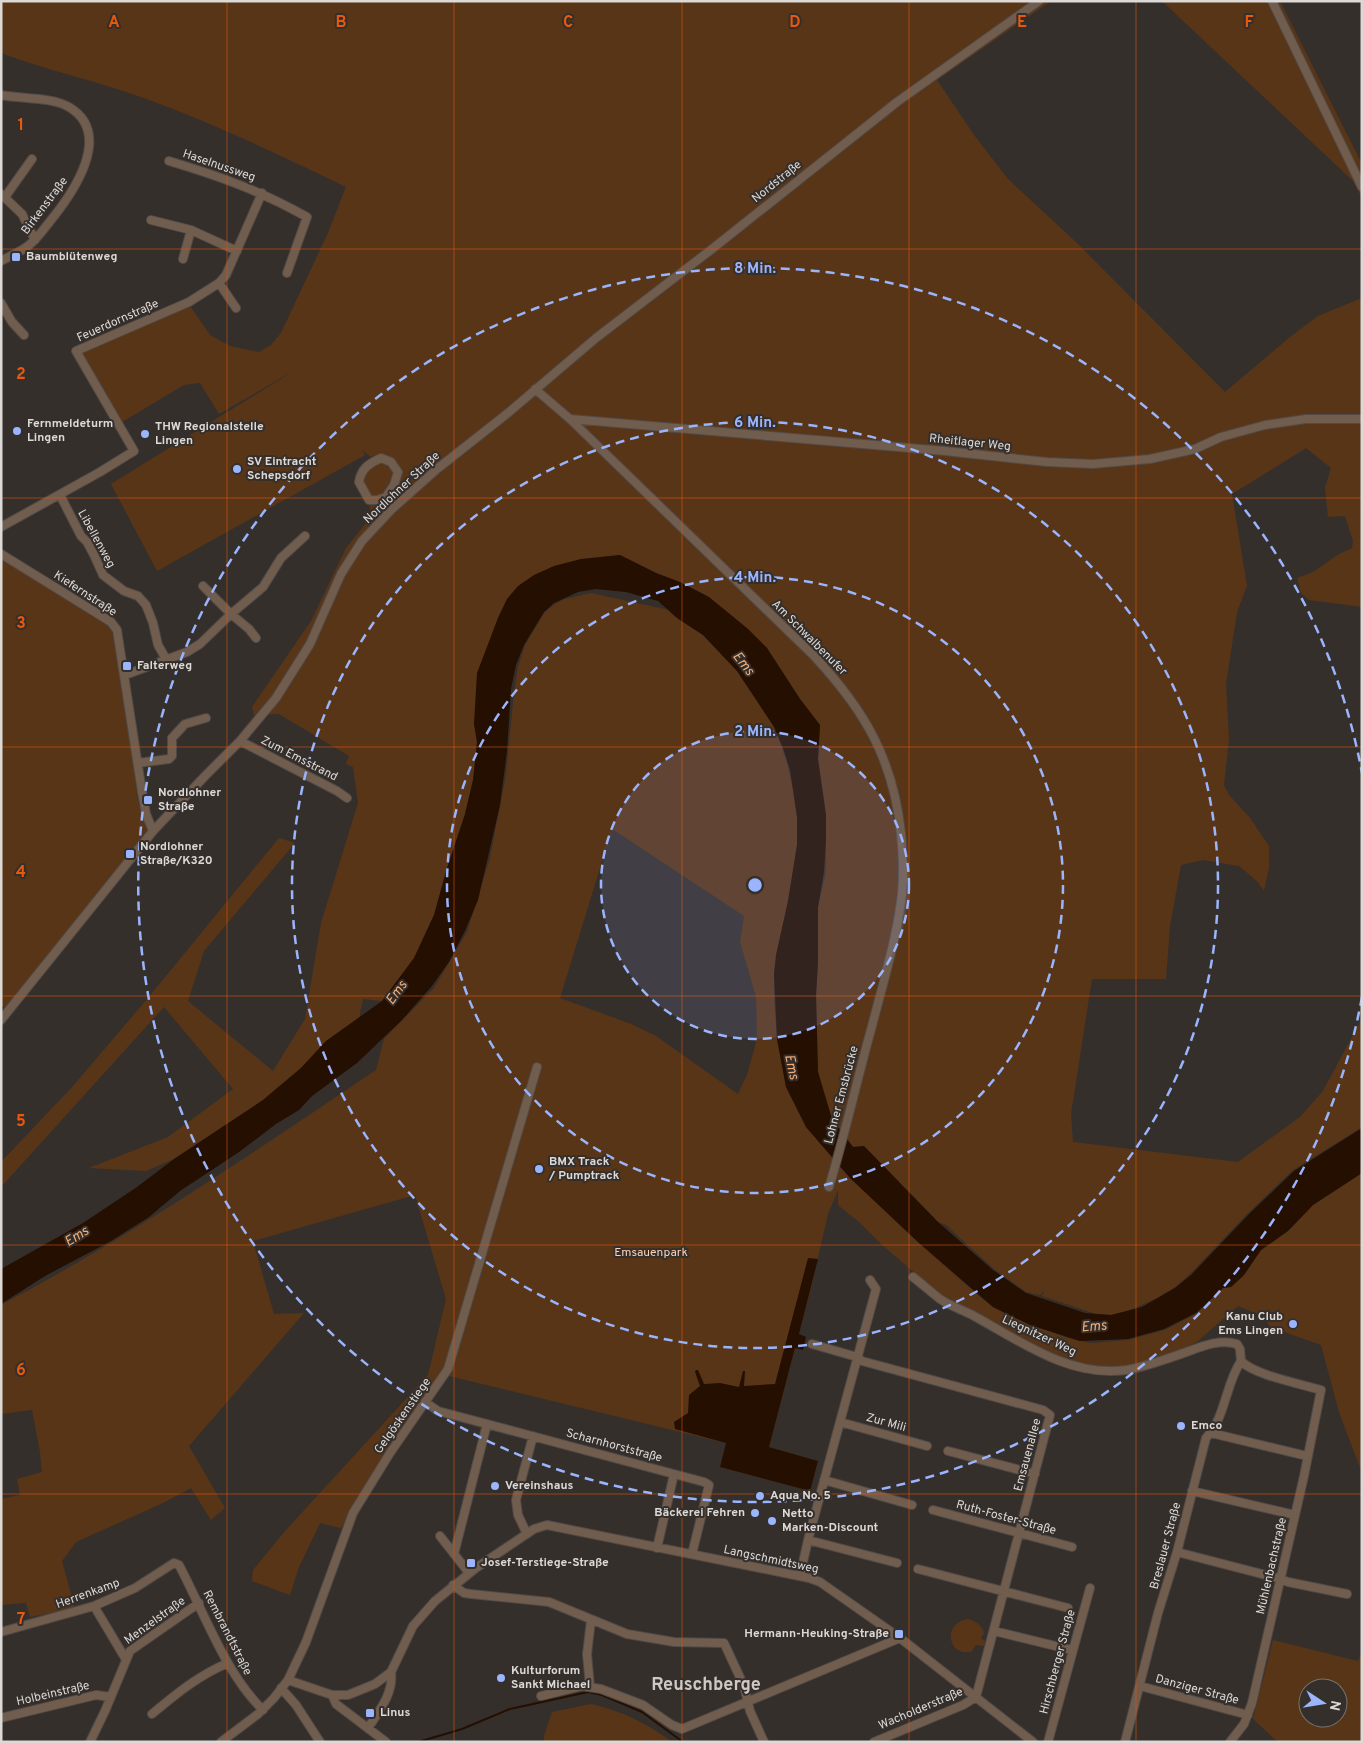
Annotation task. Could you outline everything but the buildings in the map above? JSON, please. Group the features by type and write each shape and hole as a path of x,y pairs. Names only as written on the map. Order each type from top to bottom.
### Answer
{"street":[{"name":"Nordstraße","path":"508,413 596,338 705,255 897,102 1039,1"},
{"path":"1272,1 1362,188"},
{"name":"Birkenstraße","path":"1,95 58,103 69,107 85,123 89,136 89,151 85,166 78,182 60,209 35,240 27,247 1,261"},
{"path":"32,159 3,196 22,214 35,240"},
{"name":"Haselnussweg","path":"169,160 262,193 307,217 288,273"},
{"name":"Feuerdornstraße","path":"1,527 134,452 76,351 188,302 219,283 226,275 262,193"},
{"path":"151,220 191,230 237,251"},
{"path":"184,259 191,230"},
{"path":"219,283 236,308"},
{"path":"1,303 12,322 24,335"},
{"name":"Am Schwalbenufer","path":"535,389 570,419 815,657 847,695 875,737 891,778 896,801 903,873 902,894 894,938 872,1025"},
{"name":"Nordlohner Straße","path":"1,1020 154,831 240,741 276,698 304,652 332,597 341,574 354,553 378,522 438,469 508,413"},
{"name":"Rheitlager Weg","path":"570,419 945,451 1047,462 1093,464 1150,459 1195,449 1221,437 1265,425 1306,419 1362,419"},
{"path":"381,458 391,462 398,472 394,485 386,497 369,500 359,482 362,470 373,461 381,458"},
{"name":"Libellenweg","path":"60,495 81,536 87,542 94,555 103,575 124,591 138,596 146,605 153,623 158,645 166,659"},
{"path":"386,497 392,509"},
{"path":"125,674 194,648 208,638 231,614 263,587 282,558 304,536"},
{"name":"Kiefernstraße","path":"1,554 114,625 117,630 146,814 154,831"},
{"path":"203,586 249,629 256,638"},
{"path":"138,763 169,759 172,756 172,738 185,724 206,718"},
{"name":"Zum Emsstrand","path":"240,741 347,798"},
{"path":"1,1007 8,1012"},
{"name":"Lohner Emsbrücke","path":"829,1187 872,1025"},
{"name":"Gelgöskenstiege","path":"222,1742 263,1710 288,1680 306,1642 353,1513 390,1453 448,1369 537,1067"},
{"name":"Liegnitzer Weg","path":"913,1277 941,1299 1018,1341 1078,1367 1125,1370 1162,1360 1204,1345 1222,1342 1237,1344 1240,1349 1241,1361"},
{"path":"800,1576 876,1289 870,1280"},
{"path":"812,1344 857,1356"},
{"name":"Emsauenallee","path":"857,1356 862,1361 1047,1411 1050,1415 976,1697"},
{"name":"Mühlenbachstraße","path":"1230,1742 1244,1724 1248,1715 1281,1578 1321,1390 1257,1371 1246,1366 1241,1361"},
{"name":"Breslauer Straße","path":"1125,1742 1206,1438 1218,1424 1235,1370 1241,1361"},
{"name":"Scharnhorststraße","path":"426,1402 438,1410 674,1474 658,1548"},
{"name":"Zur Mili","path":"840,1422 927,1446"},
{"path":"454,1554 487,1424"},
{"path":"1211,1433 1307,1456"},
{"path":"527,1534 518,1516 516,1500 533,1436"},
{"path":"948,1451 1035,1474"},
{"path":"674,1474 710,1485 692,1554"},
{"path":"824,1480 912,1504"},
{"path":"1192,1491 1295,1515"},
{"name":"Ruth-Foster-Straße","path":"933,1510 1072,1547"},
{"name":"Langschmidtsweg","path":"368,1728 390,1690 392,1683 391,1672 412,1626 421,1615 468,1573 540,1526 547,1525 800,1576 820,1582 900,1638 1033,1742"},
{"path":"440,1536 468,1573"},
{"path":"808,1540 896,1563"},
{"path":"1177,1552 1281,1578 1288,1582 1347,1594"},
{"name":"Herrenkamp","path":"1,1632 94,1606 135,1588 174,1563 177,1563"},
{"name":"Rembrandtstraße","path":"177,1563 228,1663 242,1685 263,1710"},
{"path":"918,1569 1068,1608"},
{"path":"453,1585 464,1593 549,1602 627,1634 674,1642 724,1643 744,1686 750,1711 764,1742"},
{"name":"Hirschberger Straße","path":"1048,1742 1090,1588"},
{"name":"Menzelstraße","path":"90,1742 125,1658 130,1651 199,1603"},
{"name":"Menzelstraße","path":"94,1606 125,1658"},
{"path":"590,1687 586,1654 591,1620"},
{"path":"994,1631 1072,1650"},
{"path":"541,1696 582,1686 601,1689 643,1705 672,1725 682,1729 900,1638"},
{"path":"152,1714 195,1681 213,1669 228,1663"},
{"path":"288,1680 332,1695 348,1695 364,1690 391,1672"},
{"name":"Danziger Straße","path":"1140,1686 1248,1715"},
{"path":"282,1688 296,1705 320,1742"},
{"name":"Holbeinstraße","path":"1,1718 96,1695 110,1697"},
{"path":"332,1695 336,1704 386,1742"},
{"name":"Wacholderstraße","path":"874,1742 963,1705 976,1697"}],"green space":[{"path":"1,1 1051,1 937,80 974,135 1008,179 1077,243 1225,392 1318,316 1362,298 1362,607 1309,600 1301,593 1297,578 1313,572 1339,554 1352,548 1353,541 1345,516 1328,517 1325,488 1331,468 1306,448 1232,494 1247,586 1237,612 1226,684 1229,739 1224,786 1230,796 1250,818 1269,846 1269,868 1264,891 1258,882 1239,866 1203,860 1181,865 1170,926 1166,979 1092,979 1071,1114 1073,1142 1238,1162 1300,1117 1323,1091 1362,1018 1362,1127 1293,1170 1175,1287 1157,1298 1128,1311 1111,1315 1096,1314 1042,1296 1044,1291 1040,1295 1026,1292 994,1269 946,1225 938,1222 864,1146 853,1147 832,1119 818,1072 816,995 818,907 826,872 826,815 818,759 820,725 800,699 767,648 748,629 708,597 620,555 602,557 507,599 488,646 474,724 477,742 473,780 464,818 434,915 414,958 382,1001 363,999 359,1018 326,1041 301,1068 263,1100 174,1159 146,1171 89,1168 168,1137 233,1089 164,1007 1,1187 1,1162 73,1086 279,838 295,843 204,951 188,1001 273,1071 305,1019 321,923 358,803 353,767 346,764 349,756 279,714 254,715 252,707 311,621 346,548 371,517 360,477 377,459 375,455 371,457 362,450 365,455 157,571 111,484 297,369 219,414 200,383 184,385 122,422 77,351 188,303 210,335 230,346 259,352 271,345 281,333 327,235 346,187 246,140 170,108 127,92 6,55 1,52"},
{"path":"1162,1 1280,1 1362,164 1362,198 1353,181"},
{"path":"1,559 107,624 112,631 126,710 138,800 147,830 8,1010 1,1005"},
{"name":"Emsauenpark","path":"591,593 669,610 677,618 703,635 737,671 774,726 786,760 797,817 797,845 774,974 777,1039 786,1087 806,1127 850,1178 919,1243 993,1307 1010,1316 1065,1337 1091,1343 1128,1340 1165,1330 1197,1313 1223,1288 1231,1287 1244,1275 1261,1250 1288,1231 1313,1205 1362,1173 1362,1478 1361,1470 1339,1412 1321,1345 1270,1327 1264,1317 1238,1306 1198,1341 1176,1353 1124,1368 1078,1365 1019,1340 945,1299 838,1205 838,1190 828,1214 811,1288 769,1447 818,1461 810,1491 720,1467 726,1443 445,1375 385,1452 389,1453 341,1528 320,1523 299,1567 290,1595 252,1581 253,1570 286,1530 428,1375 446,1299 415,1195 253,1241 274,1314 304,1313 189,1446 225,1508 211,1520 191,1488 163,1503 76,1542 62,1561 75,1608 30,1617 26,1603 1,1605 1,1499 20,1495 17,1479 42,1472 32,1410 1,1414 1,1305 98,1251 145,1222 376,1070 384,1039 434,988 467,932 490,858 506,775 518,667 525,645 545,612 565,599","holes":["612,829 744,916 740,942 756,997 757,1039 747,1075 738,1094 656,1036 631,1024 560,998"]},
{"path":"967,1619 973,1620 980,1625 984,1633 981,1638 985,1641 984,1646 976,1645 971,1652 962,1652 955,1648 952,1643 951,1634 954,1626"},
{"path":"1273,1640 1358,1661 1362,1651 1362,1742 1278,1742 1253,1719"},
{"path":"591,1704 633,1718 672,1742 544,1742 544,1736 552,1712"}],"water":[{"name":"Ems","path":"620,555 709,597 748,629 767,648 800,699 820,725 818,759 826,815 826,839 824,872 818,907 816,995 818,1072 832,1119 853,1147 864,1146 938,1222 993,1270 1026,1293 1085,1313 1111,1315 1142,1307 1175,1288 1191,1275 1249,1214 1294,1171 1362,1128 1362,1173 1313,1205 1288,1231 1261,1250 1244,1275 1231,1287 1223,1288 1196,1313 1164,1329 1128,1339 1080,1341 1030,1325 993,1307 919,1243 850,1178 806,1127 786,1087 777,1039 774,974 797,845 797,817 790,770 774,727 737,671 703,635 677,618 658,601 626,592 596,589 578,592 554,603 544,612 524,645 516,665 511,689 507,751 500,805 478,900 449,962 432,986 402,1020 357,1063 312,1096 299,1110 180,1191 149,1217 111,1241 45,1276 1,1304 1,1269 83,1223 263,1100 301,1068 326,1041 382,1001 414,958 434,915 465,814 473,780 477,742 474,724 477,673 507,599 518,586 534,575 554,566 581,559"},
{"path":"808,1258 818,1259 799,1334 806,1337 803,1350 795,1348 769,1447 818,1461 810,1491 720,1467 726,1443 675,1429 674,1422 688,1413 689,1395 700,1386 696,1370 698,1370 704,1384 720,1383 739,1387 743,1371 745,1371 744,1386 775,1384"}],"waterway":[{"path":"418,1742 462,1729 510,1709 588,1692 602,1695 642,1712 683,1742"}],"place":[{"name":"Baumblütenweg","path":"16,257"},
{"name":"Fernmeldeturm Lingen","path":"17,431"},
{"name":"THW Regionalstelle Lingen","path":"145,434"},
{"name":"SV Eintracht Schepsdorf","path":"237,469"},
{"name":"Falterweg","path":"127,666"},
{"name":"Nordlohner Straße","path":"148,800"},
{"name":"Nordlohner Straße/K320","path":"130,854"},
{"name":"BMX Track / Pumptrack","path":"539,1169"},
{"name":"Kanu Club Ems Lingen","path":"1293,1324"},
{"name":"Emco","path":"1181,1426"},
{"name":"Vereinshaus","path":"495,1486"},
{"name":"Aqua No. 5","path":"760,1496"},
{"name":"Bäckerei Fehren","path":"755,1513"},
{"name":"Netto Marken-Discount","path":"772,1521"},
{"name":"Josef-Terstiege-Straße","path":"471,1563"},
{"name":"Hermann-Heuking-Straße","path":"899,1634"},
{"name":"Kulturforum Sankt Michael","path":"501,1678"},
{"name":"Linus","path":"370,1713"}],"district":[{"name":"Reuschberge","path":"706,1685"}]}
